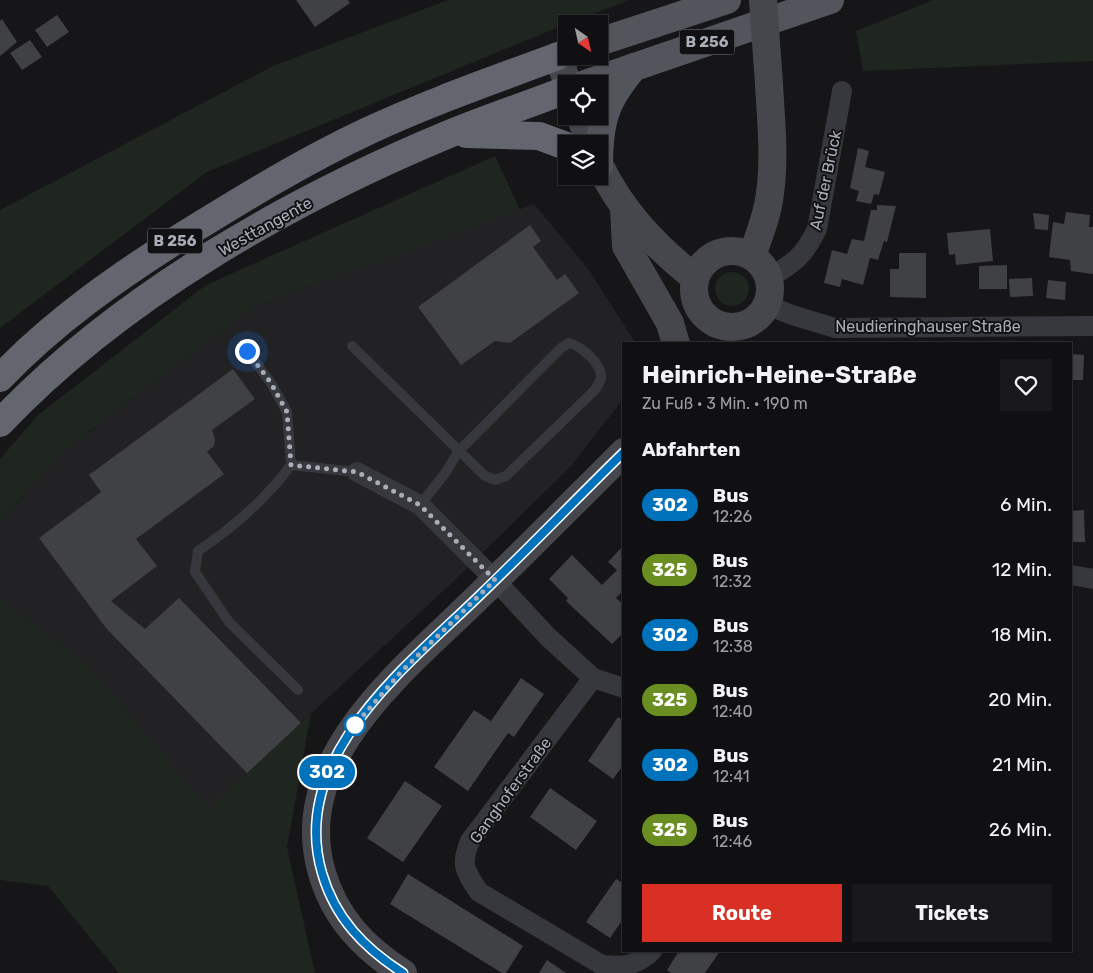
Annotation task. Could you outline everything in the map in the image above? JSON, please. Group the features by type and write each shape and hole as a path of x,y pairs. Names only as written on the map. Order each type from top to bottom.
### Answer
{"highway":[{"name":"Westtangente","path":"0,378 64,319 144,260 254,191 370,130 463,91 558,56"},
{"name":"Westtangente","path":"0,423 46,378 139,303 256,228 376,166 450,134 558,93"},
{"name":"B 256","path":"450,134 539,136 558,143"}],"main road":[{"name":"B 256","path":"608,39 727,0"},
{"path":"752,256 764,222 770,193 772,152 763,0"},
{"name":"B 256","path":"608,76 830,0"},
{"path":"600,135 605,112 617,87 634,67"},
{"path":"608,180 624,208 654,242 695,278"},
{"path":"624,208 626,246 670,323 675,342"},
{"path":"725,251 739,251 752,256 765,269 768,278 770,293 767,305 756,318 745,325 732,327 714,334 697,306 693,292 695,278 701,265 712,256 725,251"},
{"path":"403,973 364,945 343,920 328,891 318,860 315,827 320,795 330,764 364,713 401,672 622,454"}],"street":[{"name":"Auf der Brück","path":"768,278 794,263 808,249 817,229 842,91"},
{"name":"Neudieringhauser Straße","path":"767,305 792,316 835,328 1093,326"},
{"path":"357,472 420,505 495,580 548,638 593,678 622,687"},
{"path":"1072,575 1093,579"},
{"name":"Ganghoferstraße","path":"593,678 470,842 463,858 468,875 479,892 602,965 624,967 645,958 651,952"}],"lane":[{"path":"352,346 458,452 484,476 495,480 506,476 595,390 601,378 599,367 578,345 569,343 560,348 458,452 446,472 420,505"},
{"path":"247,351 271,383 287,412 291,465 276,485 248,514 198,551 195,572 229,622 298,690"},
{"path":"291,465 357,472"}],"shaded area":[{"path":"448,0 630,0 590,15 558,15 558,27 207,172 0,328 0,210 273,66"},
{"path":"933,0 1093,0 1093,61 863,71 856,31"},
{"path":"495,156 520,210 254,306 64,451 0,522 0,459 38,415 206,285"},
{"path":"534,204 589,270 635,342 622,342 622,401 571,466 454,581 208,809 89,666 0,598 0,522 64,451 254,306"},
{"path":"732,272 739,273 744,277 748,282 748,296 744,301 739,305 732,306 725,305 720,301 716,296 715,289 716,282 720,277 725,273"},
{"path":"0,598 89,666 208,808 311,714 287,847 315,973 119,973 48,886 0,880"}],"building":[{"path":"296,0 348,0 350,3 315,27"},
{"path":"57,15 69,32 47,47 35,30"},
{"path":"2,19 17,42 0,56 0,21"},
{"path":"30,40 42,57 22,70 10,53"},
{"path":"858,148 869,151 865,167 885,172 879,195 874,194 871,204 856,201 859,191 850,188"},
{"path":"877,205 896,206 887,242 884,241 878,260 870,258 863,285 842,279 840,287 824,283 832,250 847,254 852,239 864,241 871,210 877,210"},
{"path":"1066,212 1090,215 1089,227 1093,227 1093,274 1071,271 1070,260 1049,257 1053,222 1064,224"},
{"path":"1033,213 1049,215 1048,230 1035,229"},
{"path":"530,225 541,241 533,247 557,280 565,274 579,293 510,343 495,341 461,365 418,307"},
{"path":"990,229 993,261 956,265 955,254 949,255 947,233"},
{"path":"899,253 926,253 926,298 890,297 890,269 899,269"},
{"path":"1007,265 1007,289 979,289 979,266"},
{"path":"1032,278 1033,296 1010,297 1009,279"},
{"path":"1048,280 1066,282 1065,300 1046,298"},
{"path":"1072,354 1084,355 1083,380 1072,380"},
{"path":"233,369 255,399 212,430 215,439 214,446 207,452 224,474 136,539 157,566 111,601 145,629 179,598 301,723 247,773 106,628 39,538 101,492 89,475"},
{"path":"1084,510 1085,542 1072,542 1072,511"},
{"path":"622,547 622,592 616,598 622,603 622,634 612,644 566,601 568,598 549,579 572,555 602,585 617,570 608,562"},
{"path":"521,678 544,694 514,737 508,733 468,791 434,767 474,710 491,721"},
{"path":"618,717 622,720 622,767 613,779 588,761"},
{"path":"405,781 442,806 403,862 367,838"},
{"path":"550,788 597,821 576,850 530,817"},
{"path":"408,874 523,946 506,973 502,973 390,904"},
{"path":"616,879 622,883 622,921 610,938 586,922"},
{"path":"678,952 719,952 705,973 671,973 667,970"},
{"path":"547,960 566,973 539,973"}],"bus line":[{"name":"302","path":"403,973 364,945 343,920 328,891 318,860 315,827 320,795 330,764 364,713 401,672 622,454"}],"route":[{"path":"247,351 271,383 287,412 291,465 357,472 420,505 495,580 401,672 355,725"}]}
